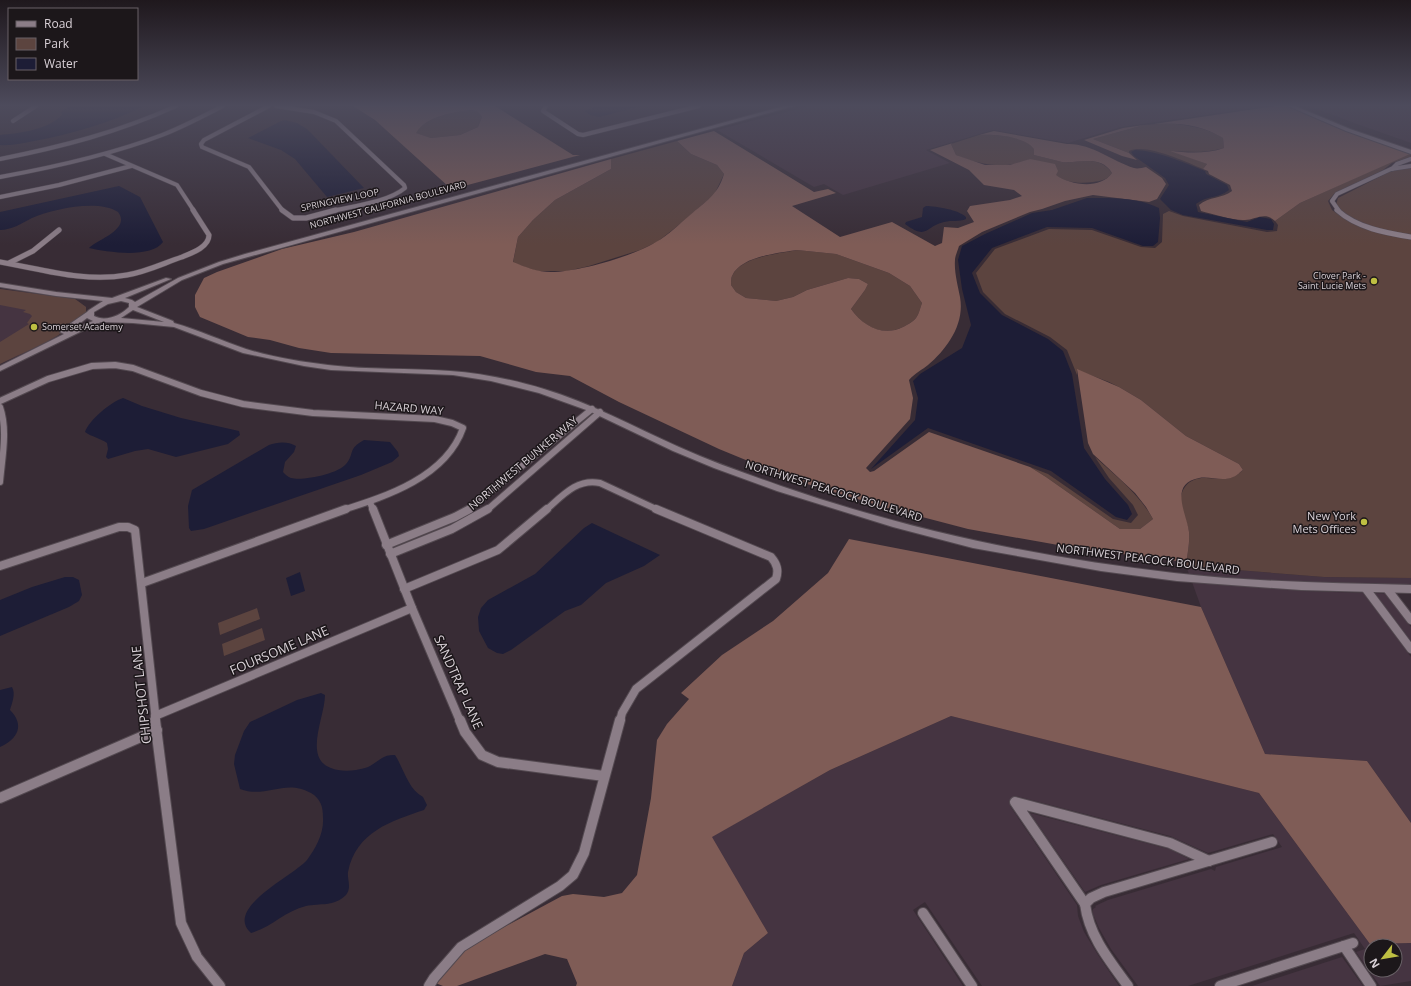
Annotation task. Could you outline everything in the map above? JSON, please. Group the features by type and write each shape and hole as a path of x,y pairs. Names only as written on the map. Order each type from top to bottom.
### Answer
{"street":[{"path":"0,159 37,152"},
{"path":"0,177 43,169 111,152"},
{"name":"SPRINGVIEW LOOP","path":"215,152 249,167 281,210 293,218 306,218 387,198 399,193 405,188 404,185 369,152"},
{"name":"NORTHWEST CALIFORNIA BOULEVARD","path":"90,312 99,304 114,300 182,274 384,216 619,152"},
{"path":"0,262 72,274 120,276 142,272 194,252 206,244 209,239 208,235 178,185 105,154"},
{"path":"1411,159 1397,164 1391,169 1338,194 1332,199 1332,203 1339,213 1358,222 1385,231 1411,237"},
{"path":"0,197 59,185 131,166"},
{"path":"1391,169 1411,166"},
{"path":"9,264 33,250 59,230"},
{"name":"NORTHWEST CALIFORNIA BOULEVARD","path":"103,320 122,315 132,306 166,286 221,263"},
{"path":"0,285 114,300"},
{"path":"76,296 84,301 92,318 103,320"},
{"name":"NORTHWEST PEACOCK BOULEVARD","path":"114,300 130,301 132,306 171,321 176,325"},
{"path":"49,344 90,312"},
{"path":"0,369 49,344 103,320"},
{"name":"NORTHWEST PEACOCK BOULEVARD","path":"103,320 176,325 246,352 331,368 430,371 484,378 540,391 596,410 683,452 780,490 893,524 973,544 1094,566 1177,577 1301,586 1388,590 1411,589"},
{"name":"HAZARD WAY","path":"0,401 48,379 92,366 115,365 133,368 201,393 243,404 313,413 435,419 452,422 463,428 461,436 443,461 425,475 406,485 370,502 335,512 142,583"},
{"path":"0,407 2,410 3,423 0,482"},
{"name":"NORTHWEST BUNKER WAY","path":"386,545 455,517 470,509 596,410"},
{"name":"NORTHWEST BUNKER WAY","path":"390,554 474,520 487,510 596,410"},
{"path":"404,589 498,550 573,486 591,481 600,483 679,520 771,557 779,571 776,579 636,689 622,713 584,853 573,875 560,886 461,947 434,978 429,986"},
{"name":"SANDTRAP LANE","path":"370,502 404,589 465,732 482,755 498,762 604,776"},
{"name":"CHIPSHOT LANE","path":"0,566 119,527 128,527 135,530 157,730 182,923 190,948 202,967 220,986"},
{"path":"1366,589 1411,649"},
{"path":"1388,590 1411,620"},
{"name":"FOURSOME LANE","path":"156,716 412,608"},
{"path":"0,798 157,730"},
{"path":"1128,986 1092,930 1085,914 1085,904 1015,802 1170,843 1209,861"},
{"path":"1085,904 1091,898 1104,892 1272,842"},
{"path":"923,913 972,986"},
{"path":"1220,986 1348,945 1371,986"}],"shaded area":[{"path":"410,152 568,152 573,155 580,155 445,191 444,190 449,187"},
{"path":"689,152 748,152 814,192 828,189 836,193 792,206 840,237 892,222 935,246 942,243 944,227 958,228 974,222 967,211 970,206 1010,200 1022,196 1014,190 984,185 969,170 934,152 955,152 956,155 985,165 1010,165 1030,159 1055,164 1058,171 1056,175 1077,183 1093,184 1107,178 1112,173 1107,167 1102,164 1089,161 1062,162 1034,155 1034,152 1099,152 1134,168 1146,167 1162,178 1166,184 1157,199 1149,202 1093,195 1065,201 1030,212 982,232 959,246 955,257 956,279 961,307 957,326 948,344 935,359 909,380 913,398 910,419 866,468 870,472 874,471 929,432 1030,467 1120,529 1140,529 1153,519 1146,507 1135,493 1093,454 1088,443 1077,369 1119,387 1141,400 1186,436 1239,464 1243,470 1236,476 1229,478 1199,478 1190,481 1184,486 1182,500 1189,532 1186,566 1185,562 1075,548 968,529 884,507 797,481 719,449 619,402 570,376 536,372 480,356 331,353 299,348 270,340 248,337 200,317 195,307 195,295 204,278 217,272 282,249 354,232 611,159 611,169 555,200 533,220 518,237 513,262 536,270 551,272 576,269 620,258 634,253 661,239 715,193 724,174 717,165","holes":["797,250 836,254 889,273 910,286 922,303 919,313 913,321 896,330 888,331 867,325 851,309 868,284 859,279 848,278 807,290 793,297 776,301 746,298 736,292 731,285 732,277 737,269 743,264 771,254"]},
{"path":"754,152 930,152 950,163 843,195 824,184 814,187"},
{"path":"1113,152 1126,152 1137,160"},
{"path":"1173,152 1405,152 1410,154 1300,203 1275,221 1264,216 1249,220 1241,220 1201,211 1199,205 1203,202 1228,194 1232,191 1230,185 1209,174 1208,171 1203,169 1207,164"},
{"name":"Somerset Academy","path":"0,289 75,299 86,307 86,312 57,336 46,343 0,364"},
{"path":"849,539 1201,607 1265,754 1367,761 1411,823 1411,943 1403,943 1403,938 1366,938 1259,793 951,716 830,770 712,837 768,933 744,953 732,986 576,986 577,983 567,959 545,954 457,986 443,986 433,982 449,959 562,896 573,894 604,897 622,893 637,875 651,798 657,740 667,724 689,699 681,693 722,655 773,621 828,573"},
{"path":"1186,566 1324,577 1411,578 1411,585 1299,582 1231,578 1189,574"},
{"path":"1192,582 1303,591 1363,593 1411,657 1411,823 1367,761 1265,754 1201,607"},
{"path":"1375,593 1385,594 1411,627 1411,641"},
{"path":"951,716 1259,793 1366,938 1363,938 1363,946 1354,933 1188,986 1138,986 1111,949 1099,928 1093,914 1093,909 1096,907 1095,906 1108,900 1211,869 1215,871 1216,867 1282,847 1273,834 1208,853 1170,836 1016,796 1010,806 1077,905 1078,916 1084,932 1119,986 982,986 925,902 913,910 963,986 732,986 744,953 768,933 711,837 830,770"},
{"path":"1030,813 1169,849 1189,859 1101,885 1085,892"},
{"path":"1403,943 1411,943 1411,981 1380,986 1374,978 1403,978"},
{"path":"1363,950 1363,962 1356,952"},
{"path":"1342,957 1363,986 1252,986"}],"green space":[{"path":"637,152 689,152 717,165 724,174 714,195 657,242 640,250 589,266 567,271 537,271 513,263 518,237 533,220 555,200 611,169 611,159"},
{"path":"955,152 1034,152 1034,155 1062,162 1095,162 1107,167 1112,173 1106,179 1101,181 1083,183 1074,182 1060,178 1030,159 1012,164 993,165 984,164 956,155"},
{"path":"1159,152 1176,152 1207,164 1203,169"},
{"path":"1410,153 1411,157 1392,163 1383,170 1334,194 1328,201 1332,210 1342,217 1411,238 1411,578 1324,577 1186,566 1189,536 1181,505 1181,499 1186,485 1200,478 1230,478 1239,474 1243,470 1239,464 1186,436 1141,400 1119,387 1077,370 1077,375 1067,350 1050,337 1005,314 983,292 976,273 995,249 1049,229 1092,230 1141,247 1155,248 1162,242 1163,214 1169,211 1183,216 1267,232 1277,231 1278,225 1275,221 1300,203"},
{"path":"1411,168 1411,235 1370,226 1350,218 1336,205 1338,198 1391,171"},
{"path":"797,250 836,254 889,273 910,286 922,303 919,313 910,323 895,330 880,330 867,325 851,309 868,284 859,279 848,278 807,290 793,297 776,301 746,298 736,292 731,285 732,276 743,264 761,257"},
{"name":"Somerset Academy","path":"0,289 75,299 86,307 86,312 68,329 57,336 0,364 0,342 29,324 27,323 32,316 23,312 26,310 0,305"},
{"path":"1095,457 1127,486 1141,501 1153,519 1140,529 1120,529 1030,467 1048,474 1113,519 1131,523 1138,515 1133,505 1109,478"},
{"path":"257,608 260,619 220,635 218,623"},
{"path":"262,628 265,640 224,656 222,644"}],"water":[{"path":"284,152 329,152 364,188 327,197 295,159"},
{"path":"1131,152 1153,152 1205,171 1206,174 1227,185 1229,190 1225,193 1200,201 1196,204 1198,212 1247,222 1260,217 1271,219 1274,224 1273,230 1183,215 1171,210 1160,199 1169,185 1165,178 1134,156"},
{"path":"119,186 140,197 163,242 157,247 149,251 128,253 89,248 112,233 120,224 121,218 118,212 99,206 75,207 51,211 32,218 13,228 0,230 0,212"},
{"path":"1087,198 1115,198 1133,200 1151,204 1159,208 1160,218 1158,242 1153,246 1143,246 1092,228 1047,227 992,248 972,273 980,293 1002,315 1048,339 1063,351 1072,374 1084,448 1105,479 1128,505 1132,514 1127,520 1116,517 1051,471 928,428 871,469 915,420 918,398 913,381 920,374 962,348 971,325 962,289 958,260 962,246 1032,213 1052,210"},
{"path":"926,206 953,210 966,217 966,219 944,222 922,232 912,229 905,224 906,222 922,217 923,208"},
{"path":"123,398 142,406 181,418 239,431 240,435 228,444 176,457 148,449 135,451 108,459 106,457 108,449 107,443 85,432 91,422 101,412"},
{"path":"364,440 390,442 398,452 399,456 392,462 361,475 204,529 191,531 189,528 188,506 192,490 269,445 282,442 290,443 296,446 294,452 285,462 283,472 291,478 296,479 312,478 328,474 342,468 349,460 355,446"},
{"path":"592,523 660,555 644,566 606,583 581,605 565,611 511,650 503,654 497,653 488,648 479,631 478,617 481,608 488,600 535,574 584,528"},
{"path":"300,572 305,591 291,596 286,578"},
{"path":"65,577 73,577 79,580 82,595 79,601 69,607 0,636 0,600 32,587"},
{"path":"12,687 14,696 10,710 17,721 17,731 11,740 0,747 0,690"},
{"path":"321,693 325,695 317,746 318,755 323,763 331,768 343,771 352,770 369,767 386,756 395,755 410,784 423,797 427,805 424,810 388,824 367,838 352,858 348,872 349,889 346,895 341,899 332,903 298,908 266,927 251,933 245,923 246,913 253,903 264,893 307,860 321,835 323,814 321,804 317,798 311,793 302,789 293,787 258,792 240,789 234,764 235,755 244,731 250,722 297,700"}],"place":[{"name":"Clover Park - Saint Lucie Mets","path":"1374,281"},
{"name":"Somerset Academy","path":"34,327"},
{"name":"New York Mets Offices","path":"1364,522"}]}
